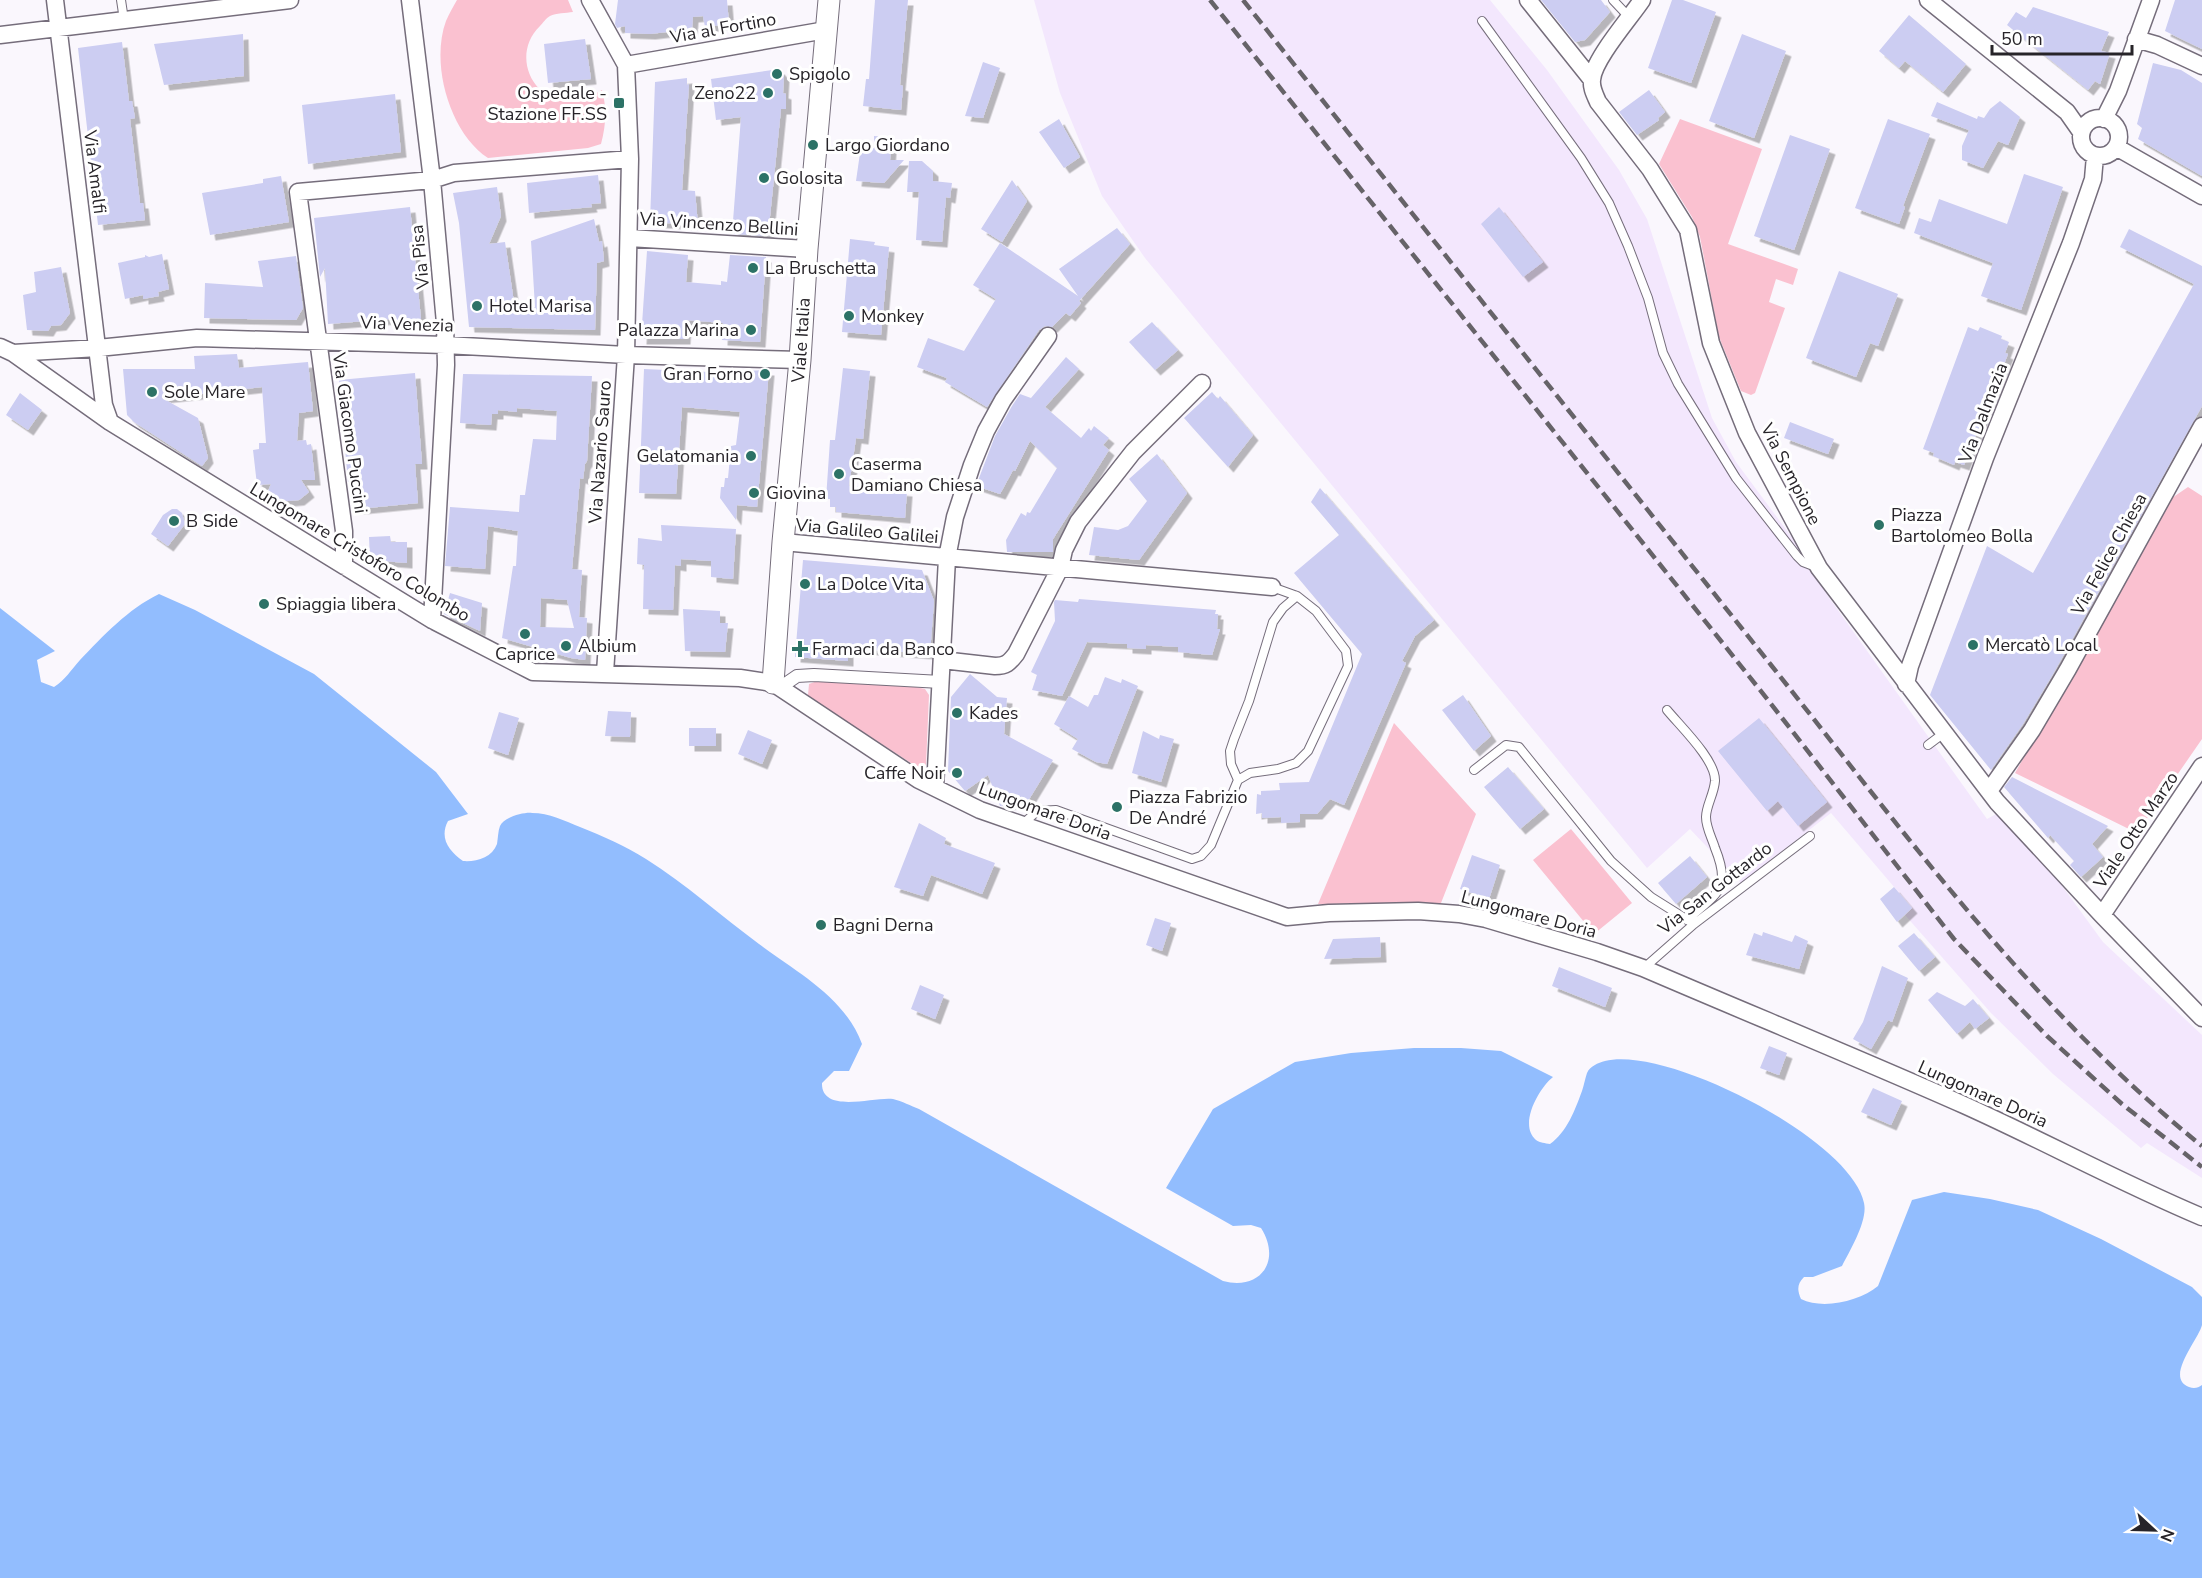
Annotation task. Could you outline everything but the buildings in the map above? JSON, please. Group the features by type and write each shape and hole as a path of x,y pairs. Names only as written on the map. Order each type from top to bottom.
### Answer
{"street":[{"name":"Via Amalfi","path":"55,0 98,348"},
{"path":"0,35 290,0"},
{"name":"Via Pisa","path":"410,0 432,180 446,323 446,365 432,620"},
{"path":"590,0 626,64"},
{"name":"Viale Italia","path":"777,685 783,542 829,0"},
{"name":"Via Sempione","path":"1528,0 1592,80 1593,92 1598,102 1650,169 1688,230 1711,343 1747,434 1819,568 1989,791 2102,915 2202,1017"},
{"path":"1592,80 1595,66 1642,0"},
{"path":"1928,0 2067,112 2081,132"},
{"path":"2104,119 2118,91 2151,0"},
{"name":"Via al Fortino","path":"626,64 826,30"},
{"path":"2136,39 2157,45 2202,66"},
{"name":"Via Nazario Sauro","path":"605,673 626,355 630,159 626,64"},
{"path":"2104,119 2110,121 2119,136 2116,147 2107,155 2095,156 2085,149 2080,138 2081,132 2091,121 2104,119"},
{"path":"2116,147 2202,196"},
{"name":"Via Dalmazia","path":"1906,684 1910,666 1978,479 2071,243 2093,179 2095,156"},
{"path":"432,180 454,173 630,159"},
{"name":"Via Giacomo Puccini","path":"344,566 344,531 298,192 432,180"},
{"name":"Via Vincenzo Bellini","path":"629,238 807,249"},
{"path":"935,788 948,558 955,517 986,431 1003,400 1048,336"},
{"name":"Via Venezia","path":"7,350 98,348 197,338 318,340 626,355 800,360"},
{"path":"98,348 104,405 110,422"},
{"name":"Lungomare Cristoforo Colombo","path":"7,350 110,422 432,620 533,672 605,673"},
{"path":"942,660 994,666 1009,663 1016,654 1060,568 1064,550 1078,522 1133,452 1202,383"},
{"name":"Via Felice Chiesa","path":"1989,791 2032,730 2068,669 2202,426"},
{"name":"Via Galileo Galilei","path":"783,542 1272,587"},
{"path":"605,673 740,678 777,685 797,676 814,675 941,682"},
{"name":"Lungomare Doria","path":"777,685 919,780 980,810 1287,917 1329,913 1460,914 1486,919 1597,952 1643,969 1964,1105 2157,1198 2202,1217"},
{"name":"Viale Otto Marzo","path":"2102,915 2202,766"}],"lane":[{"path":"121,0 124,20"},
{"path":"1613,0 1630,18"},
{"path":"1482,21 1581,158 1609,204 1648,298 1663,352 1678,384 1736,478 1797,556 1803,562 1819,568"},
{"path":"1022,825 1037,812 1056,810 1192,859 1201,856 1211,845 1238,780 1250,773 1278,769 1296,762 1308,751 1348,666 1346,651 1316,611 1297,596 1272,587"},
{"path":"1238,780 1230,751 1249,700 1273,622 1283,608 1297,596"},
{"path":"1474,770 1506,745 1519,747 1611,861 1651,897 1690,922 1714,896 1724,880 1724,872 1708,831 1706,816 1715,778 1710,763 1667,710"},
{"path":"1928,745 1944,733"},
{"name":"Via San Gottardo","path":"1643,969 1690,922 1810,836"}],"shaded area":[{"path":"457,0 568,0 573,12 555,14 546,19 531,37 527,50 527,62 536,85 546,94 558,100 572,102 588,98 602,90 605,117 601,144 588,148 488,158 475,147 463,132 454,115 442,77 440,57 442,38 446,21"},
{"path":"1034,0 1490,0 1547,70 1619,170 1647,219 1712,418 1736,462 1802,551 1830,599 1987,819 1998,813 2049,868 2103,942 2202,1035 2202,1178 2147,1143 2141,1148 2053,1074 1991,1013 1905,915 1912,908 1831,813 1741,883 1690,829 1647,868 1145,258 1102,196 1060,93"},
{"path":"1680,119 1762,149 1728,244 1798,269 1793,285 1776,279 1769,302 1785,308 1755,393 1751,395 1741,391 1719,337 1700,237 1692,217 1659,164"},
{"path":"2188,487 2202,496 2202,739 2137,833 2015,773 2169,500"},
{"path":"820,680 925,689 929,695 926,765 920,767 914,765 812,699 808,695 809,684"},
{"path":"1394,723 1476,814 1441,903 1318,904"},
{"path":"1571,829 1632,903 1594,934 1533,860"}],"water":[{"path":"159,594 195,610 314,674 436,772 468,814 448,821 445,827 447,844 463,861 478,860 491,853 497,844 500,826 506,820 519,814 538,813 563,820 622,846 646,859 689,889 818,987 844,1012 862,1044 849,1071 834,1071 822,1083 824,1093 830,1099 851,1102 893,1099 919,1109 1223,1281 1248,1282 1264,1271 1269,1252 1267,1240 1261,1228 1251,1225 1233,1226 1166,1188 1213,1109 1295,1062 1351,1053 1414,1048 1501,1051 1553,1077 1542,1089 1532,1107 1530,1116 1531,1133 1536,1140 1543,1143 1550,1144 1566,1127 1588,1071 1594,1065 1605,1061 1633,1060 1669,1067 1710,1082 1752,1102 1792,1126 1827,1152 1852,1178 1865,1210 1861,1226 1842,1266 1813,1277 1804,1277 1800,1282 1798,1290 1801,1299 1810,1302 1830,1304 1852,1300 1878,1286 1912,1200 1944,1192 2038,1210 2101,1239 2192,1287 2202,1297 2202,1325 2181,1367 2180,1375 2182,1382 2189,1387 2196,1388 2202,1385 2202,1578 0,1578 0,608 55,651 37,660 41,682 54,687 116,624 137,607"}],"railway":[{"path":"1210,0 1768,700 1954,939 2047,1036 2122,1104 2202,1167"},
{"path":"1243,0 1973,918 2082,1037 2140,1093 2202,1146"}],"place":[{"name":"Spigolo","path":"777,74"},
{"name":"Zeno22","path":"768,93"},
{"name":"Ospedale - Stazione FF.SS","path":"619,103"},
{"name":"Largo Giordano","path":"813,145"},
{"name":"Golosita","path":"764,178"},
{"name":"La Bruschetta","path":"753,268"},
{"name":"Hotel Marisa","path":"477,306"},
{"name":"Monkey","path":"849,316"},
{"name":"Palazza Marina","path":"751,330"},
{"name":"Gran Forno","path":"765,374"},
{"name":"Sole Mare","path":"152,392"},
{"name":"Gelatomania","path":"751,456"},
{"name":"Caserma Damiano Chiesa","path":"839,474"},
{"name":"Giovina","path":"754,493"},
{"name":"B Side","path":"174,521"},
{"name":"Piazza Bartolomeo Bolla","path":"1879,525"},
{"name":"La Dolce Vita","path":"805,584"},
{"name":"Spiaggia libera","path":"264,604"},
{"name":"Caprice","path":"525,634"},
{"name":"Mercatò Local","path":"1973,645"},
{"name":"Albium","path":"566,646"},
{"name":"Farmaci da Banco","path":"800,649"},
{"name":"Kades","path":"957,713"},
{"name":"Caffe Noir","path":"957,773"},
{"name":"Piazza Fabrizio De André","path":"1117,807"},
{"name":"Bagni Derna","path":"821,925"}]}
